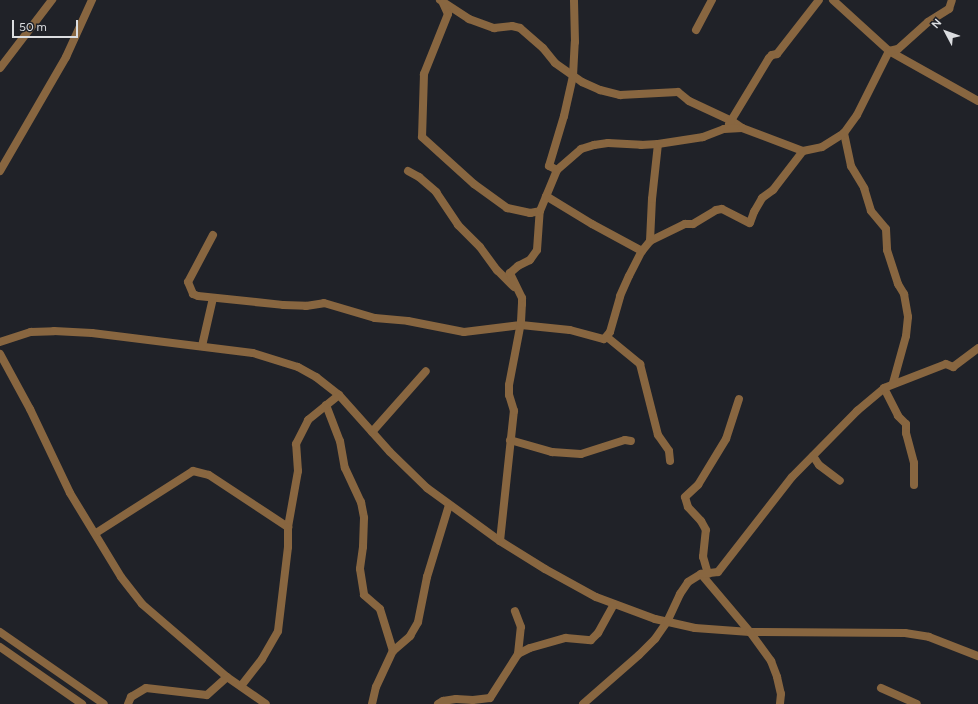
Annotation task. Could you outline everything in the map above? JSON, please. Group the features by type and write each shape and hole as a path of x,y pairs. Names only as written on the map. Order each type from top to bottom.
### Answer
{"street":[{"path":"0,68 52,0"},
{"path":"0,171 66,57 92,0"},
{"path":"557,170 549,166 564,116 573,76 575,42 574,0"},
{"path":"696,30 712,0"},
{"path":"724,129 732,121 769,58 772,55 778,54 819,0"},
{"path":"833,0 889,51 978,101"},
{"path":"889,51 898,49 928,22 949,9 952,0"},
{"path":"442,2 468,19 494,28 512,26 520,28 543,48 555,63 573,76 600,90 620,95 678,92 689,101 732,121 742,128 803,151 822,147 844,133 857,114 889,51"},
{"path":"442,2 448,14 424,74 422,138 474,184 507,208 530,213 540,212"},
{"path":"500,541 514,411 509,396 509,385 521,325 522,298 510,273 518,266 530,260 537,250 540,212 557,170 581,149 594,145 608,143 641,145 658,144 703,137 724,129 742,128"},
{"path":"844,133 851,166 864,188 871,212 886,229 887,250 898,284 904,294 908,317 906,336 894,383"},
{"path":"650,241 652,199 658,144"},
{"path":"607,337 620,296 642,251 650,241 685,224 693,224 716,210 722,210 750,224 754,212 762,198 773,190 803,151"},
{"path":"408,171 419,177 436,192 460,228 480,247 497,270 517,290"},
{"path":"546,196 592,224 642,251"},
{"path":"213,235 188,282 193,294 213,298 283,305 306,306 324,303 375,318 408,321 464,332 521,325 570,330 604,339 607,337"},
{"path":"202,346 213,298"},
{"path":"0,342 31,332 54,331 92,333 253,353 298,367 316,377 338,395 426,488 500,541 545,569 596,597 667,622 695,628 750,632 905,633 930,637 978,656"},
{"path":"607,337 640,364 658,435 669,452 670,461"},
{"path":"583,704 639,655 667,622 680,594 688,582 705,574 718,572 754,523 792,477 884,388 946,364 953,366 978,348"},
{"path":"0,354 30,409 70,493 96,533 121,577 142,604 227,677 242,686 255,701 266,704"},
{"path":"372,432 426,371"},
{"path":"884,388 898,416 906,424 906,433 914,463 914,485"},
{"path":"242,686 262,659 278,631 288,547 288,527 298,471 296,444 308,420 338,395"},
{"path":"739,399 726,439 698,485 685,497 688,507 702,520 706,530 703,557 705,574 771,661 781,694 780,704"},
{"path":"326,405 340,441 345,468 361,502 364,518 363,547 360,570 364,595 380,609 393,651"},
{"path":"510,440 552,452 573,454 581,454 625,440 631,441"},
{"path":"813,456 819,465 840,481"},
{"path":"96,533 193,471 209,475 288,527"},
{"path":"372,704 376,687 393,651 410,636 418,622 427,577 449,504"},
{"path":"518,654 530,648 566,638 591,640 598,633 614,604"},
{"path":"438,704 443,701 456,699 473,700 490,698 518,654 521,628 515,611"},
{"path":"0,632 104,704"},
{"path":"0,647 82,704"},
{"path":"128,704 131,697 146,688 161,688 207,695 227,677"},
{"path":"881,688 917,704"}]}
